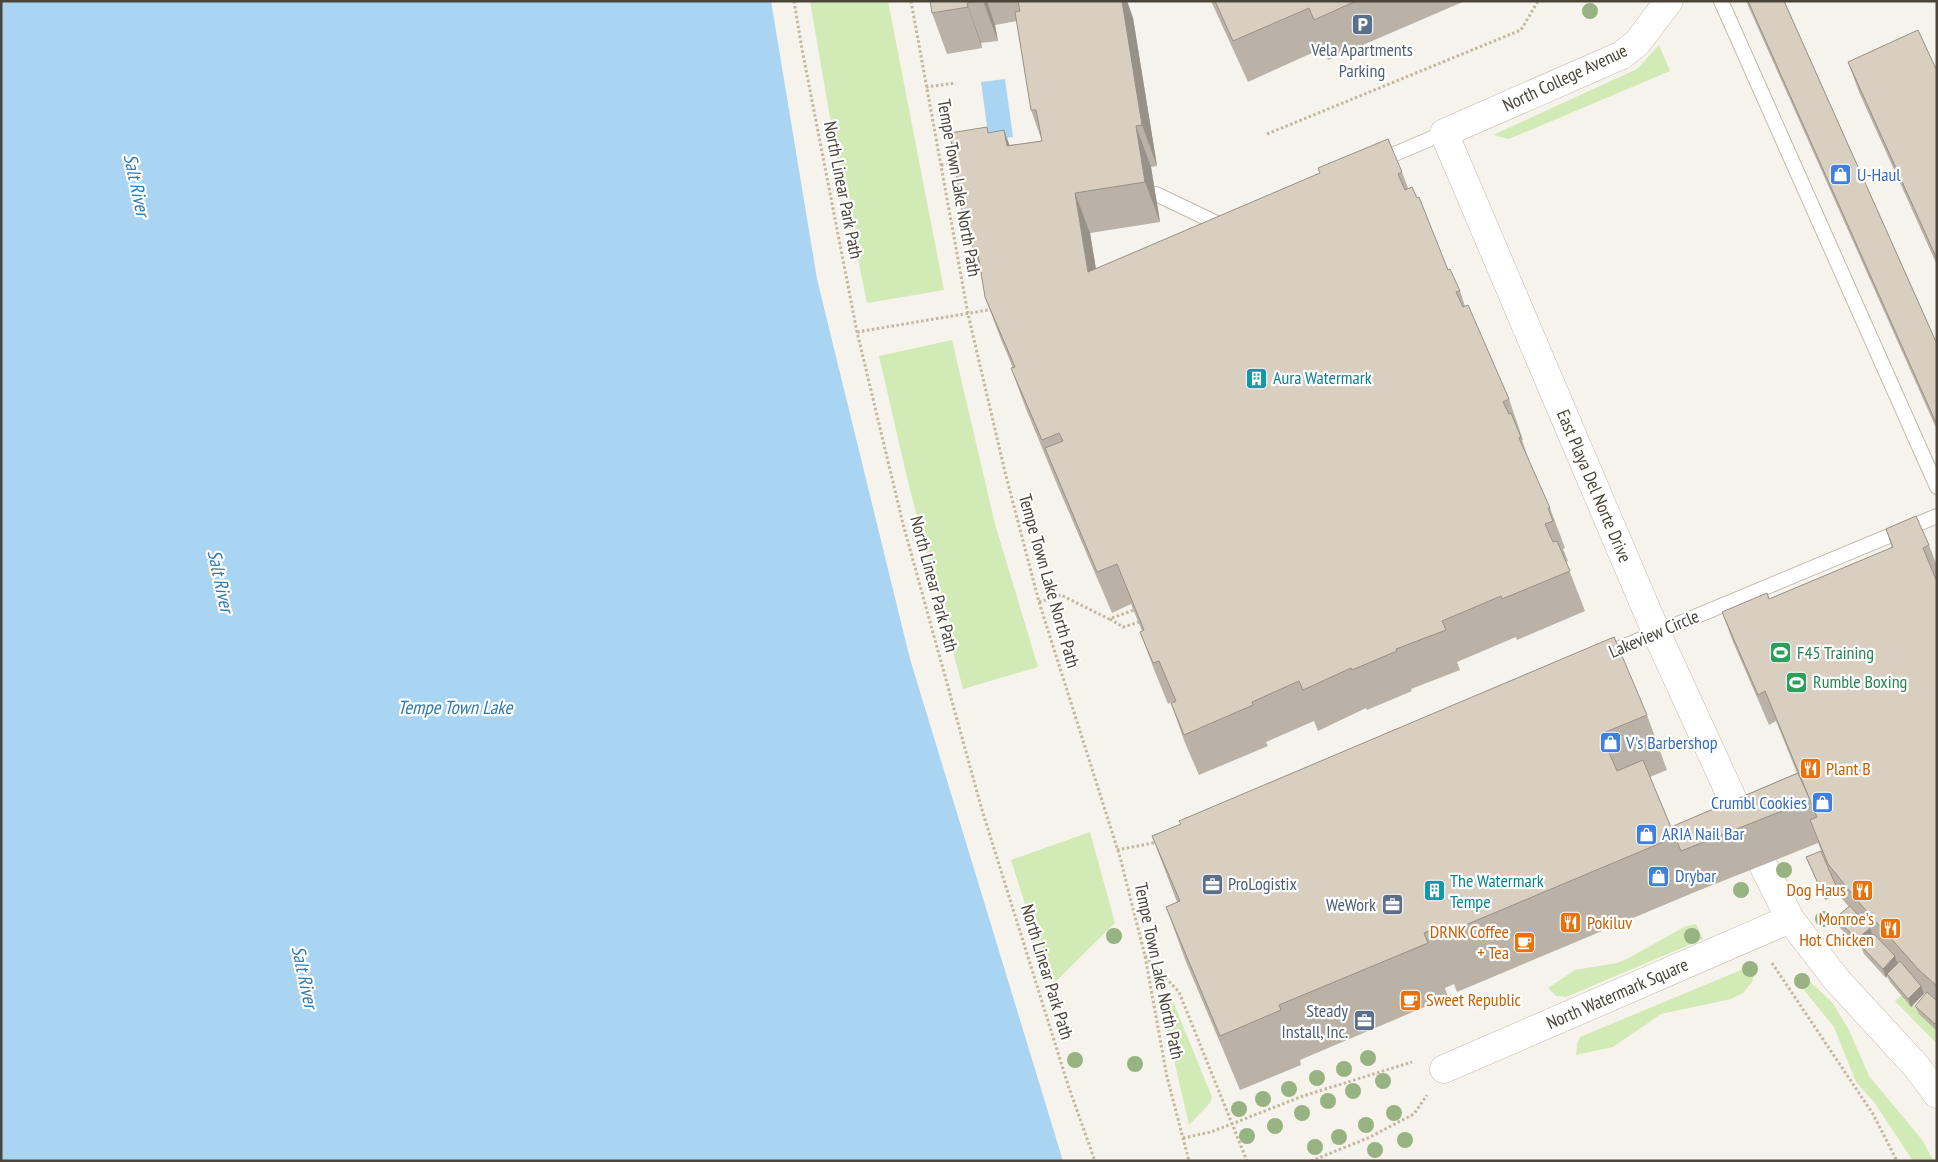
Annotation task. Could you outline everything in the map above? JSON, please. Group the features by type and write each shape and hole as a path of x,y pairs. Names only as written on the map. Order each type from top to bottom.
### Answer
{"street":[{"name":"North College Avenue","path":"1444,133 1622,55 1637,43 1669,1"},
{"name":"East Playa Del Norte Drive","path":"1444,133 1656,632 1750,838"},
{"path":"1764,867 1790,919 1836,979 1916,1066 1937,1094"},
{"name":"North Watermark Square","path":"1444,1069 1790,919"}],"lane":[{"path":"1721,1 1937,487"},
{"path":"1361,168 1444,133"},
{"path":"1156,194 1228,224"},
{"path":"1206,233 1228,224"},
{"path":"1228,224 1230,241"},
{"name":"Lakeview Circle","path":"1593,659 1656,632 1860,553 1937,516"}],"path":[{"name":"North Linear Park Path","path":"794,1 857,332 903,524 982,810 1069,1088 1095,1161"},
{"name":"Tempe Town Lake North Path","path":"910,1 968,314 1005,472 1039,602 1117,850 1145,956 1167,1077 1189,1161"},
{"path":"1267,134 1521,30 1538,1"},
{"path":"926,87 956,83"},
{"path":"940,165 959,162"},
{"path":"857,332 996,309"},
{"path":"1039,602 1061,594 1123,627 1139,622"},
{"path":"1109,619 1134,610"},
{"path":"1117,850 1166,841"},
{"path":"1145,956 1179,992 1247,1161"},
{"path":"1771,960 1873,1114 1897,1161"},
{"path":"1183,1138 1211,1132 1232,1122 1303,1096 1415,1061 1444,1069 1414,1114 1368,1138 1311,1161"}],"green space":[{"path":"810,1 888,1 944,290 867,303 834,141"},
{"path":"1659,45 1670,71 1509,139 1493,135 1637,69"},
{"path":"952,340 995,524 1038,667 963,689 909,486 879,356"},
{"path":"1090,832 1115,923 1051,986 1011,860"},
{"path":"1696,924 1703,939 1566,997 1556,996 1548,988 1575,970 1617,963 1686,926"},
{"path":"1753,965 1754,975 1752,982 1743,993 1731,999 1661,1014 1613,1047 1576,1055 1580,1037"},
{"path":"1800,976 1805,977 1832,1002 1849,1030 1869,1076 1923,1141 1933,1160 1913,1161 1874,1102 1856,1082 1834,1027 1799,984"},
{"path":"1903,994 1937,1028 1937,1044 1895,1001"},
{"path":"1159,995 1172,999 1212,1097 1210,1103 1189,1125"}],"water":[{"name":"Tempe Town Lake","path":"1,1 771,1 817,279 910,659 1063,1161 1,1161"},
{"path":"1005,79 1013,137 997,139 988,133 981,82"}],"building":[{"path":"930,1 978,1 967,3 968,7 932,13"},
{"name":"Aura Watermark","path":"1018,1 1122,1 1142,125 1136,126 1145,182 1075,193 1088,272 1320,173 1318,168 1388,139 1402,172 1398,174 1405,190 1412,187 1417,198 1419,197 1448,270 1450,269 1460,291 1456,292 1463,307 1468,305 1509,399 1503,402 1509,414 1511,413 1521,437 1519,438 1550,508 1548,508 1553,521 1545,524 1553,542 1557,541 1570,571 1502,599 1501,596 1442,621 1446,630 1396,649 1397,651 1352,670 1351,668 1303,690 1299,681 1252,702 1253,705 1184,735 1171,703 1176,701 1159,661 1153,663 1140,632 1144,630 1117,564 1097,572 1045,448 1063,441 1059,433 1042,440 1011,368 1015,367 985,297 977,248 973,248 967,210 962,211 950,133 987,127 988,133 1004,130 1007,146 1042,141 1036,110 1031,110 1015,12 1020,11"},
{"path":"1215,1 1356,1 1314,20 1309,8 1233,41"},
{"name":"U-Haul","path":"1748,1 1784,1 1937,344 1937,425"},
{"path":"1918,30 1937,71 1937,259 1848,62"},
{"path":"1916,516 1929,545 1923,548 1937,582 1937,986 1919,970 1862,906 1828,864 1810,820 1817,817 1765,691 1758,695 1722,612 1767,593 1769,599 1893,547 1886,529"},
{"name":"The Watermark Tempe","path":"1614,637 1647,715 1601,734 1617,771 1643,760 1675,837 1437,937 1434,929 1424,933 1428,943 1279,1005 1281,1010 1220,1036 1166,907 1180,901 1152,836 1181,824 1179,821"},
{"path":"1798,773 1810,800 1681,851 1671,827"},
{"path":"1821,851 1836,886 1822,892 1806,857"},
{"path":"1850,906 1870,928 1857,939 1835,918"},
{"path":"1874,934 1895,956 1883,969 1861,946"},
{"path":"1900,961 1921,986 1908,999 1887,974"},
{"path":"1927,992 1937,1001 1937,1022 1935,1024 1915,1006"}],"place":[{"name":"Vela Apartments Parking","path":"1362,25"},
{"name":"U-Haul","path":"1841,175"},
{"name":"Aura Watermark","path":"1257,378"},
{"name":"F45 Training","path":"1781,653"},
{"name":"Rumble Boxing","path":"1797,682"},
{"name":"V's Barbershop","path":"1610,743"},
{"name":"Plant B","path":"1810,769"},
{"name":"Crumbl Cookies","path":"1823,803"},
{"name":"ARIA Nail Bar","path":"1646,834"},
{"name":"Drybar","path":"1659,876"},
{"name":"ProLogistix","path":"1212,884"},
{"name":"Dog Haus","path":"1862,890"},
{"name":"The Watermark Tempe","path":"1434,891"},
{"name":"WeWork","path":"1392,905"},
{"name":"Pokiluv","path":"1571,923"},
{"name":"Monroe's Hot Chicken","path":"1890,929"},
{"name":"DRNK Coffee + Tea","path":"1525,942"},
{"name":"Sweet Republic","path":"1410,1000"},
{"name":"Steady Install, Inc.","path":"1364,1021"}],"water label":[{"name":"Salt River","path":"137,185"},
{"name":"Salt River","path":"221,581"},
{"name":"Salt River","path":"305,977"}]}
